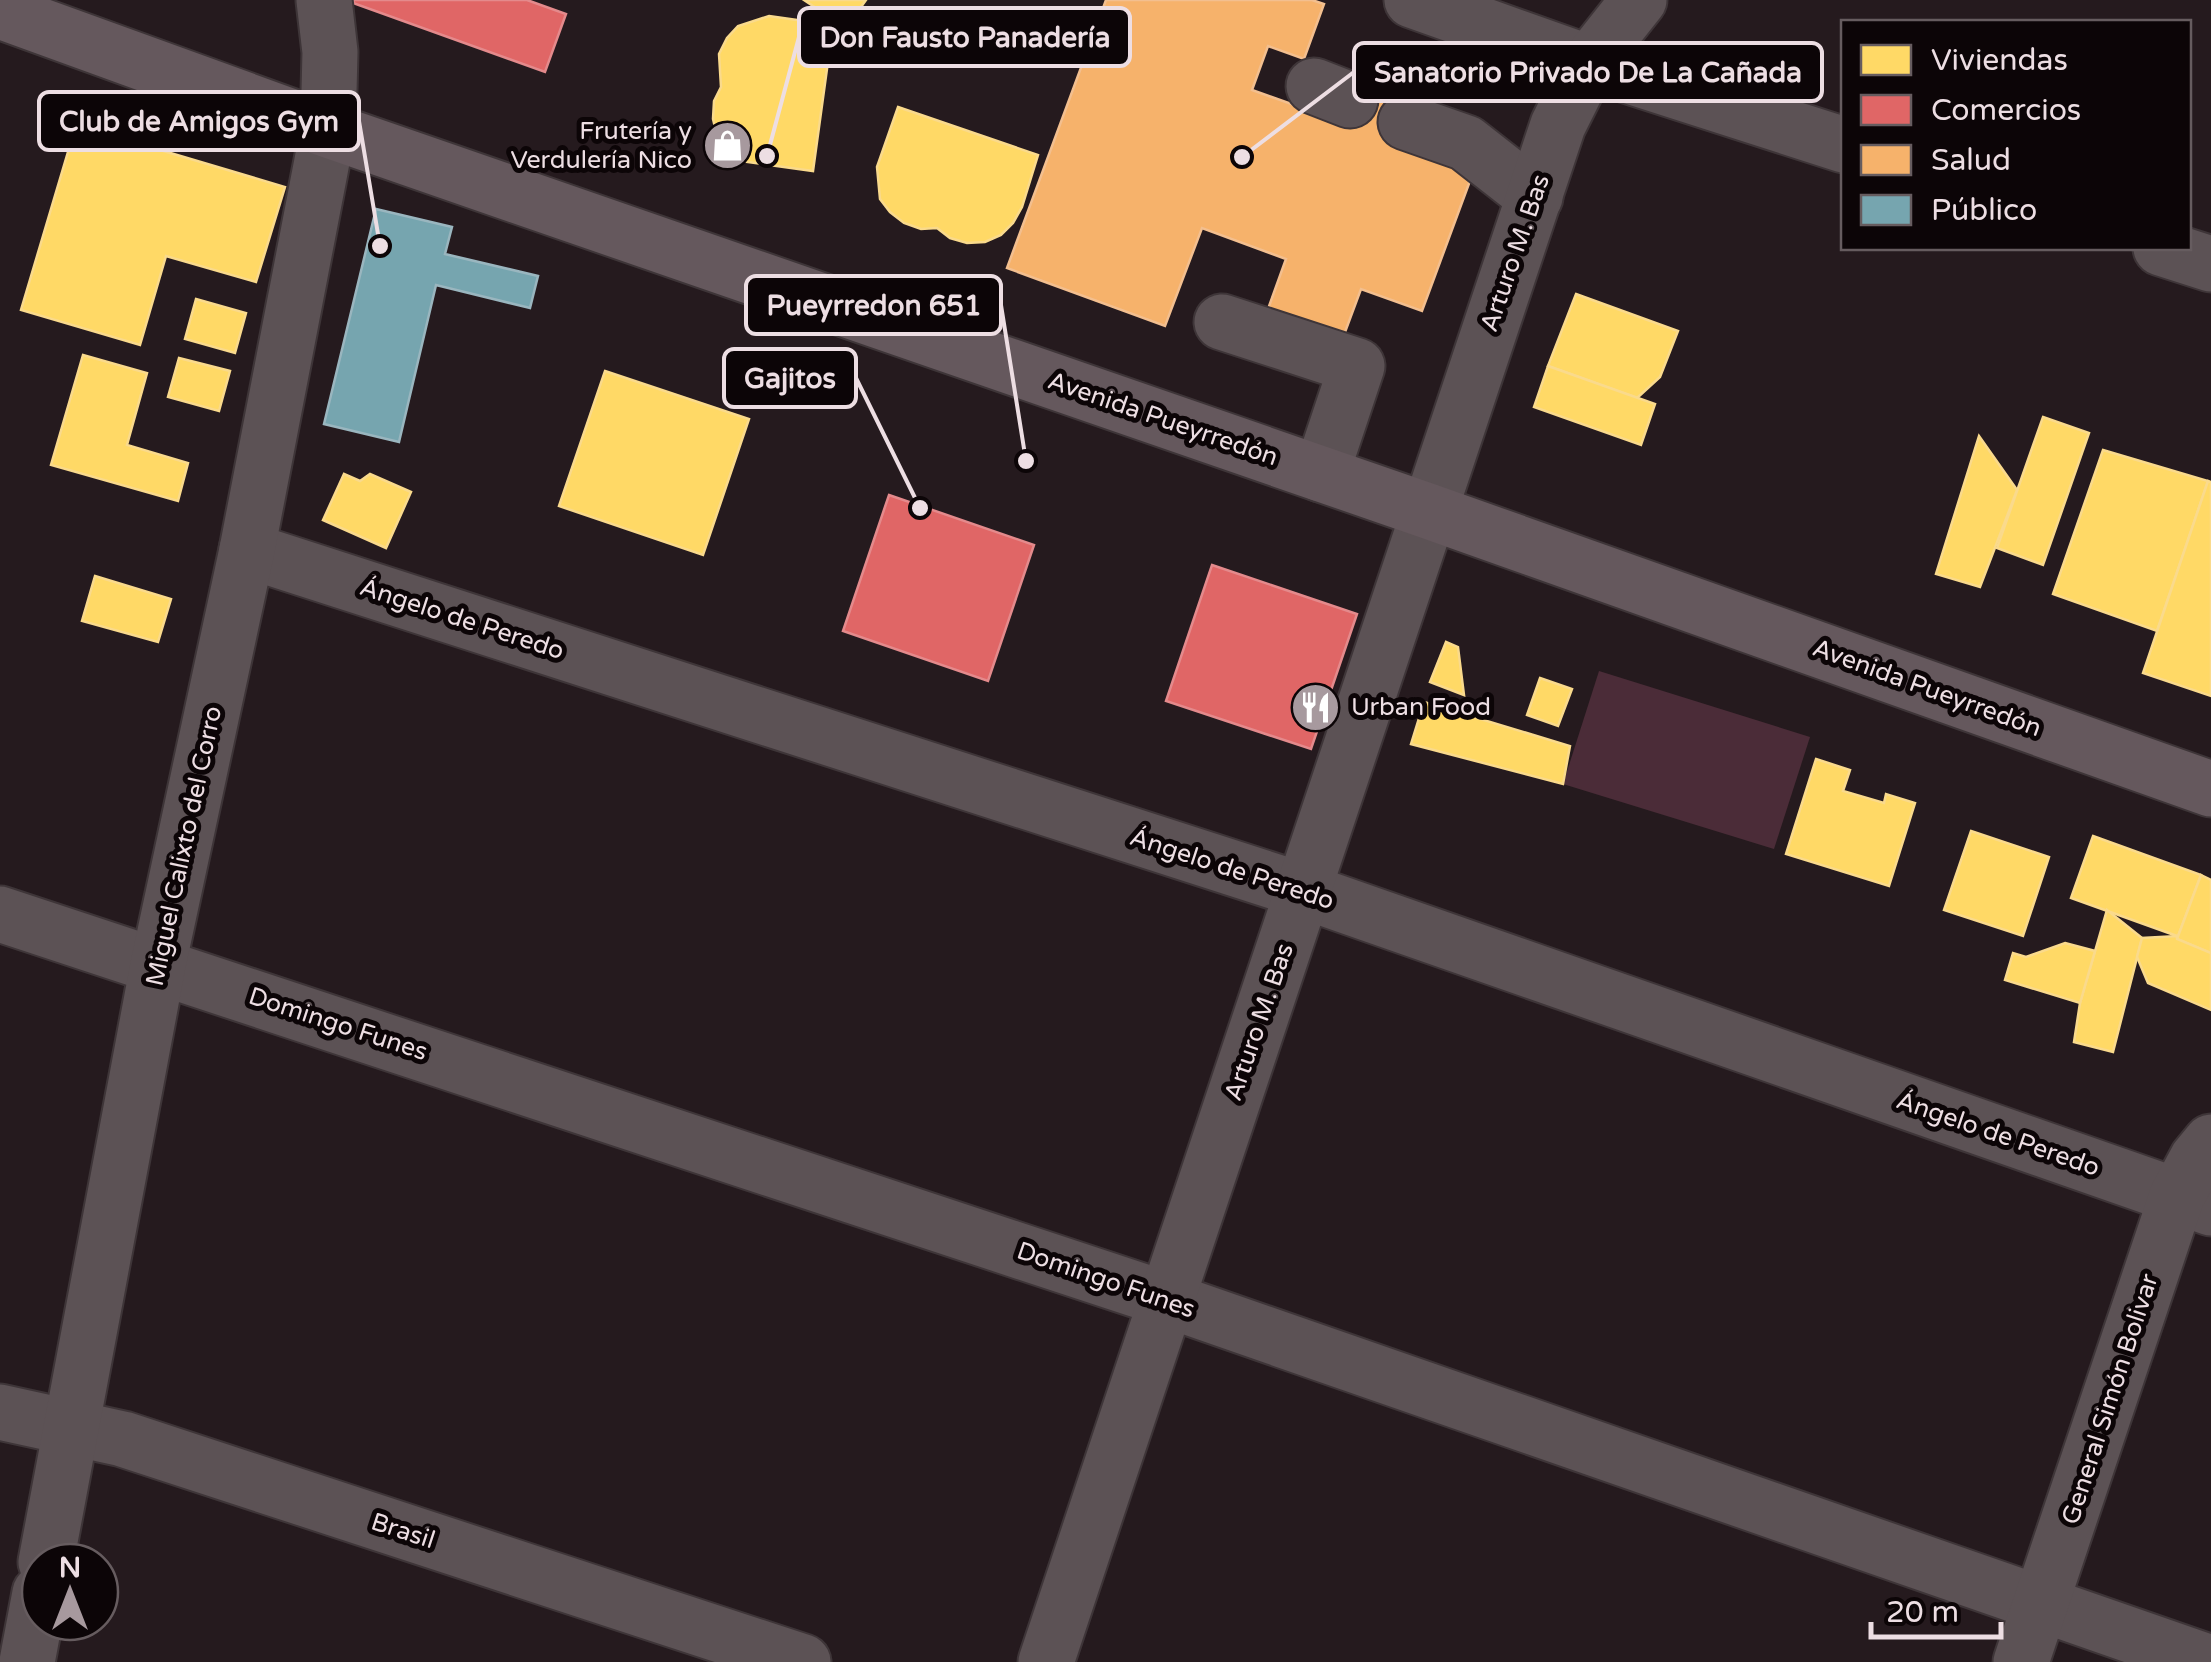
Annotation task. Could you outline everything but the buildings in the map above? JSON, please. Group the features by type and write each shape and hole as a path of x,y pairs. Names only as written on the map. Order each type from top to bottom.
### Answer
{"main road":[{"name":"Avenida Pueyrredón","path":"0,12 328,130 1428,510 2211,789"}],"street":[{"name":"Miguel Calixto del Corro","path":"50,1542 158,964 247,550 328,130 330,52 324,0"},
{"path":"1412,0 1590,63 1841,144"},
{"name":"Arturo M. Bas","path":"1046,1662 1558,125 1590,63 1639,0"},
{"path":"1406,122 1466,144 1535,197"},
{"path":"2167,250 2211,264"},
{"path":"1222,322 1356,366 1320,474"},
{"name":"Ángelo de Peredo","path":"247,550 1304,892 2194,1202"},
{"name":"Domingo Funes","path":"0,914 1165,1299 2208,1662"},
{"name":"General Simón Bolivar","path":"2021,1662 2194,1202 2197,1158 2211,1142"},
{"name":"Brasil","path":"0,1412 123,1440 803,1662"}],"shaded area":[{"path":"1599,671 1810,737 1774,849 1563,784"}],"place":[{"name":"Frutería y Verdulería Nico","path":"727,145"},
{"name":"Don Fausto Panadería","path":"767,156"},
{"name":"Sanatorio Privado De La Cañada","path":"1242,157"},
{"name":"Club de Amigos Gym","path":"380,246"},
{"name":"Pueyrredon 651","path":"1026,461"},
{"name":"Gajitos","path":"920,508"},
{"name":"Urban Food","path":"1316,707"}]}
